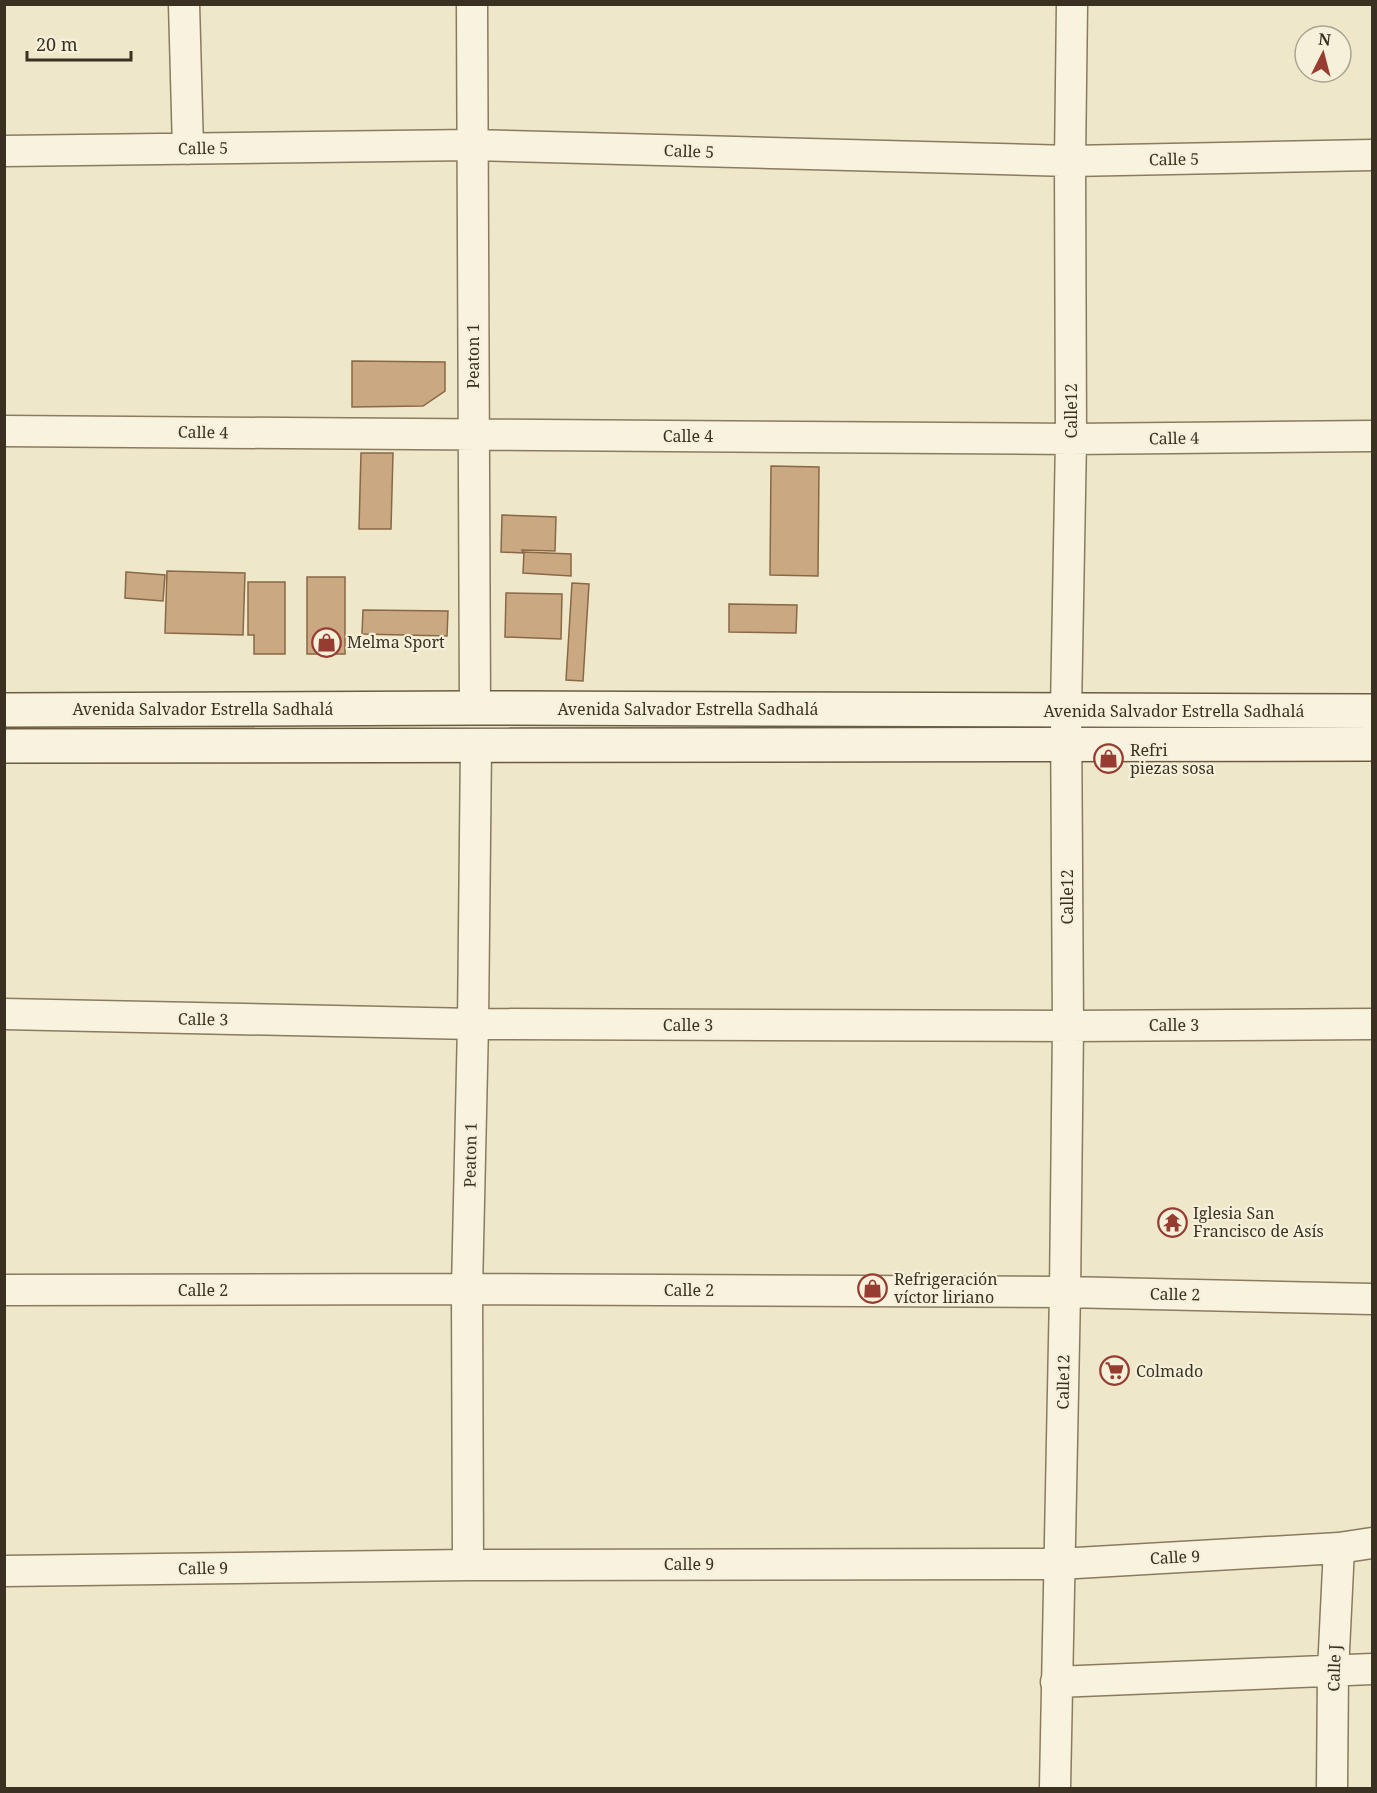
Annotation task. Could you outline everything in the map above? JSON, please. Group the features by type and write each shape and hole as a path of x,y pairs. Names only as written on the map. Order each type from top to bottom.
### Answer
{"main road":[{"name":"Avenida Salvador Estrella Sadhalá","path":"4,710 476,708 1372,711"},
{"name":"Avenida Salvador Estrella Sadhalá","path":"4,746 1372,744"}],"street":[{"path":"184,4 188,148"},
{"name":"Peaton 1","path":"472,4 476,708"},
{"name":"Calle12","path":"1055,1788 1068,1026 1065,710 1071,439 1072,4"},
{"name":"Calle 5","path":"4,151 472,145 1070,161 1372,155"},
{"name":"Calle 4","path":"4,430 1071,439 1372,436"},
{"name":"Peaton 1","path":"468,1565 467,1289 476,745"},
{"name":"Calle 3","path":"4,1014 473,1024 1068,1026 1372,1024"},
{"name":"Calle 2","path":"4,1290 467,1289 1065,1292 1372,1299"},
{"name":"Calle 9","path":"4,1571 468,1565 1059,1564 1339,1548 1372,1543"},
{"name":"Calle J","path":"1332,1788 1339,1548"},
{"path":"1056,1682 1372,1669"}],"building":[{"path":"352,361 445,362 445,391 423,406 352,407"},
{"path":"361,453 393,453 391,529 359,529"},
{"path":"771,466 819,467 818,576 770,575"},
{"path":"502,515 556,517 555,551 501,552"},
{"path":"524,552 571,554 571,576 523,573"},
{"path":"167,571 245,573 243,635 165,633"},
{"path":"126,572 165,575 163,601 125,598"},
{"path":"307,577 345,577 345,654 307,654"},
{"path":"248,582 285,582 285,654 254,654 254,635 248,635"},
{"path":"572,583 589,584 583,681 566,680"},
{"path":"506,593 562,594 561,639 505,637"},
{"path":"729,604 797,605 796,633 729,632"},
{"path":"363,610 448,611 447,636 362,634"}],"place":[{"name":"Melma Sport","path":"326,642"},
{"name":"Refri piezas sosa","path":"1109,759"},
{"name":"Iglesia San Francisco de Asís","path":"1172,1222"},
{"name":"Refrigeración víctor liriano","path":"873,1288"},
{"name":"Colmado","path":"1115,1371"}]}
